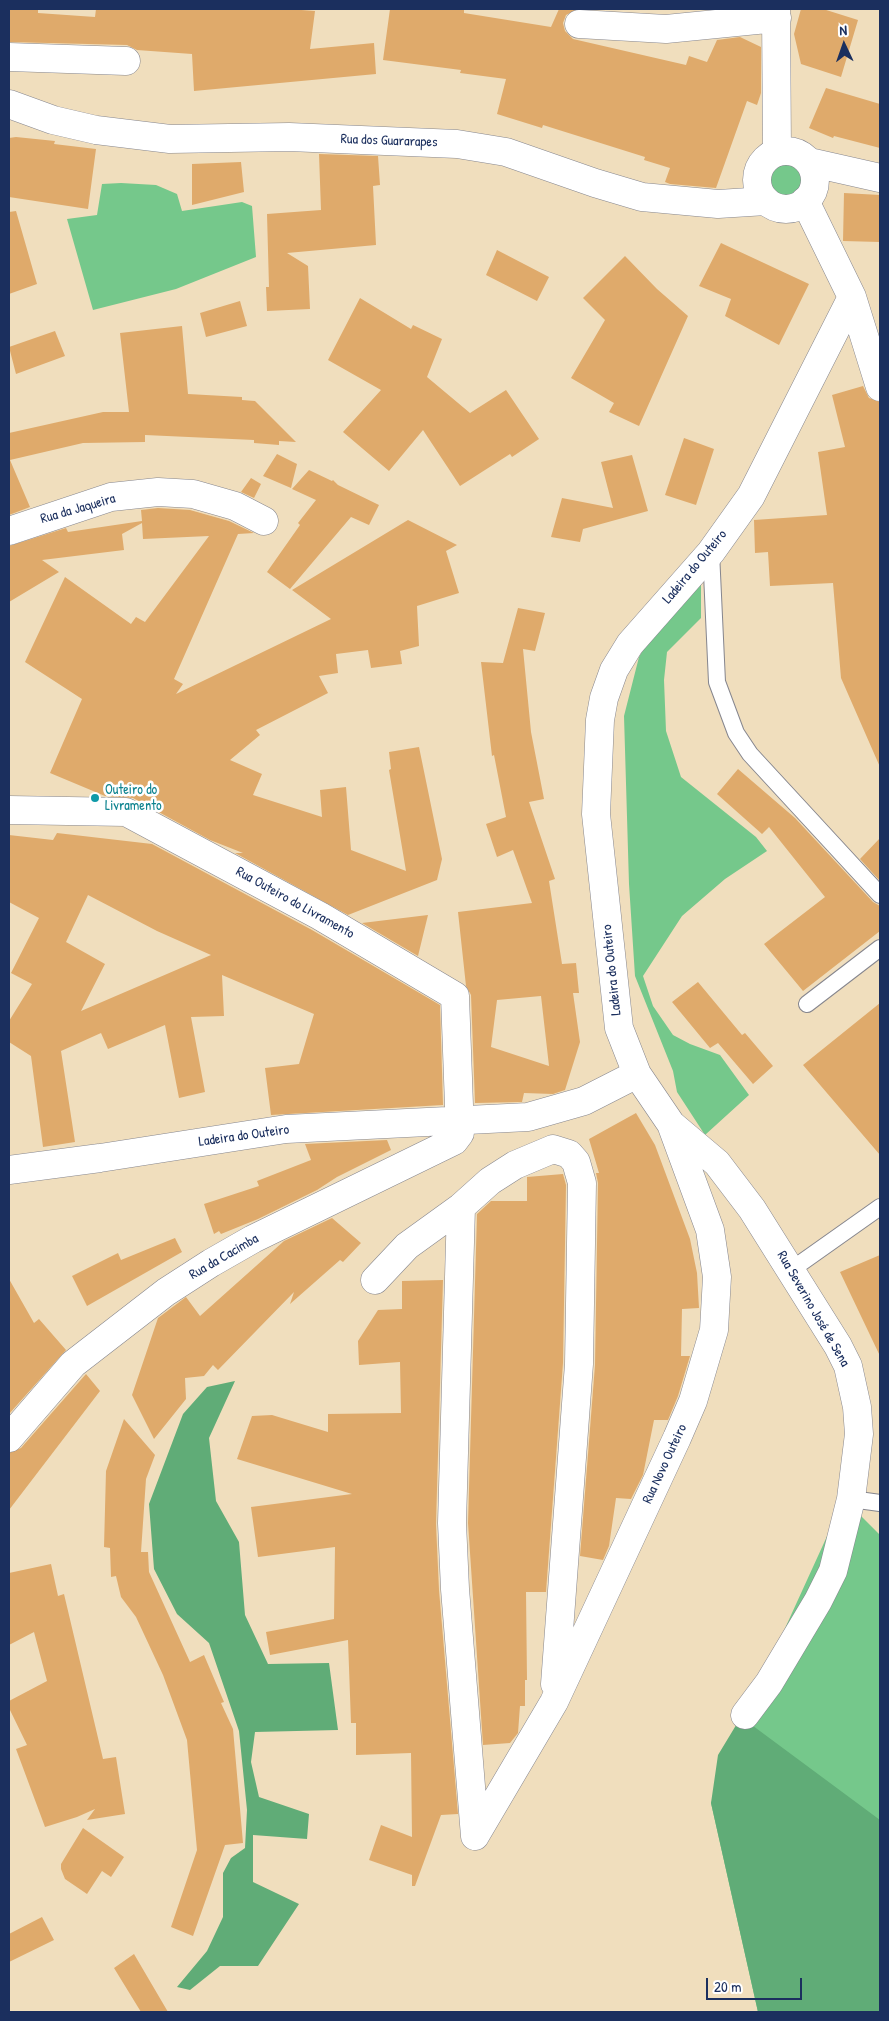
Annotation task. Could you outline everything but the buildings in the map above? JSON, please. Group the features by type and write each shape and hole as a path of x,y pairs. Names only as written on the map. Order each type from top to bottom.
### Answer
{"street":[{"path":"579,24 666,29 776,14 777,152"},
{"path":"9,57 126,61"},
{"name":"Rua dos Guararapes","path":"9,104 53,120 96,130 170,139 290,137 456,144 506,152 642,197 710,204 766,201"},
{"path":"809,162 814,176 814,185 805,201 790,208 773,206 766,201 757,183 758,173 768,157 777,152 794,152 809,162 880,178"},
{"path":"805,201 852,297 880,387"},
{"name":"Ladeira do Outeiro","path":"9,1170 286,1129 459,1119 528,1118 584,1101 637,1074 619,1028 596,814 600,720 604,698 614,670 630,644 711,552 752,496 852,297"},
{"name":"Rua da Jaqueira","path":"9,531 111,497 158,492 193,494 236,506 264,521"},
{"name":"Rua Outeiro do Livramento","path":"9,810 126,812 320,916 455,996 459,1119"},
{"name":"Rua Novo Outeiro","path":"461,1207 452,1523 455,1589 475,1836 554,1702 693,1401 714,1330 717,1277 715,1252 710,1230 671,1124 637,1074"},
{"name":"Rua da Cacimba","path":"9,1438 73,1364 166,1292 211,1263 253,1240 454,1141 460,1133 459,1119"},
{"name":"Rua Severino José de Sena","path":"671,1124 722,1169 737,1186 792,1270 838,1346 848,1366 854,1386 859,1434 851,1499 833,1571 818,1601 769,1683 745,1715"},
{"path":"375,1280 407,1246 461,1207 490,1181 515,1165 553,1150 569,1154 576,1162 582,1183 579,1364 554,1702"}],"lane":[{"path":"711,552 717,682 736,733 750,754 880,895"},
{"path":"807,1004 880,948"},
{"path":"792,1270 880,1207"},
{"path":"851,1499 880,1502"}],"green space":[{"path":"790,158 798,161 804,167 807,179 804,191 798,197 782,200 774,197 768,191 765,175 768,167 774,161"},
{"path":"102,184 156,185 177,194 182,211 242,202 252,206 256,257 176,289 93,310 67,219 97,215"},
{"path":"701,584 701,618 667,652 664,680 666,731 681,777 756,837 767,851 725,879 682,916 643,976 653,1006 673,1035 690,1044 720,1055 749,1095 705,1135 677,1092 673,1071 635,976 629,884 624,716 639,657 656,627"},
{"path":"235,1381 209,1438 216,1501 239,1542 245,1615 268,1664 329,1663 338,1730 255,1732 251,1762 259,1797 309,1814 307,1839 253,1835 253,1882 299,1904 258,1966 220,1966 190,1990 177,1987 207,1951 223,1917 223,1873 231,1858 245,1848 247,1810 239,1731 209,1643 177,1614 154,1569 149,1504 183,1414 207,1387"},
{"path":"844,1499 880,1535 880,2012 758,2012 711,1803 755,1694"},
{"path":"741,1717 880,1820 880,2012 758,2012 711,1803 718,1755"}],"place":[{"name":"Outeiro do Livramento","path":"95,798"}]}
